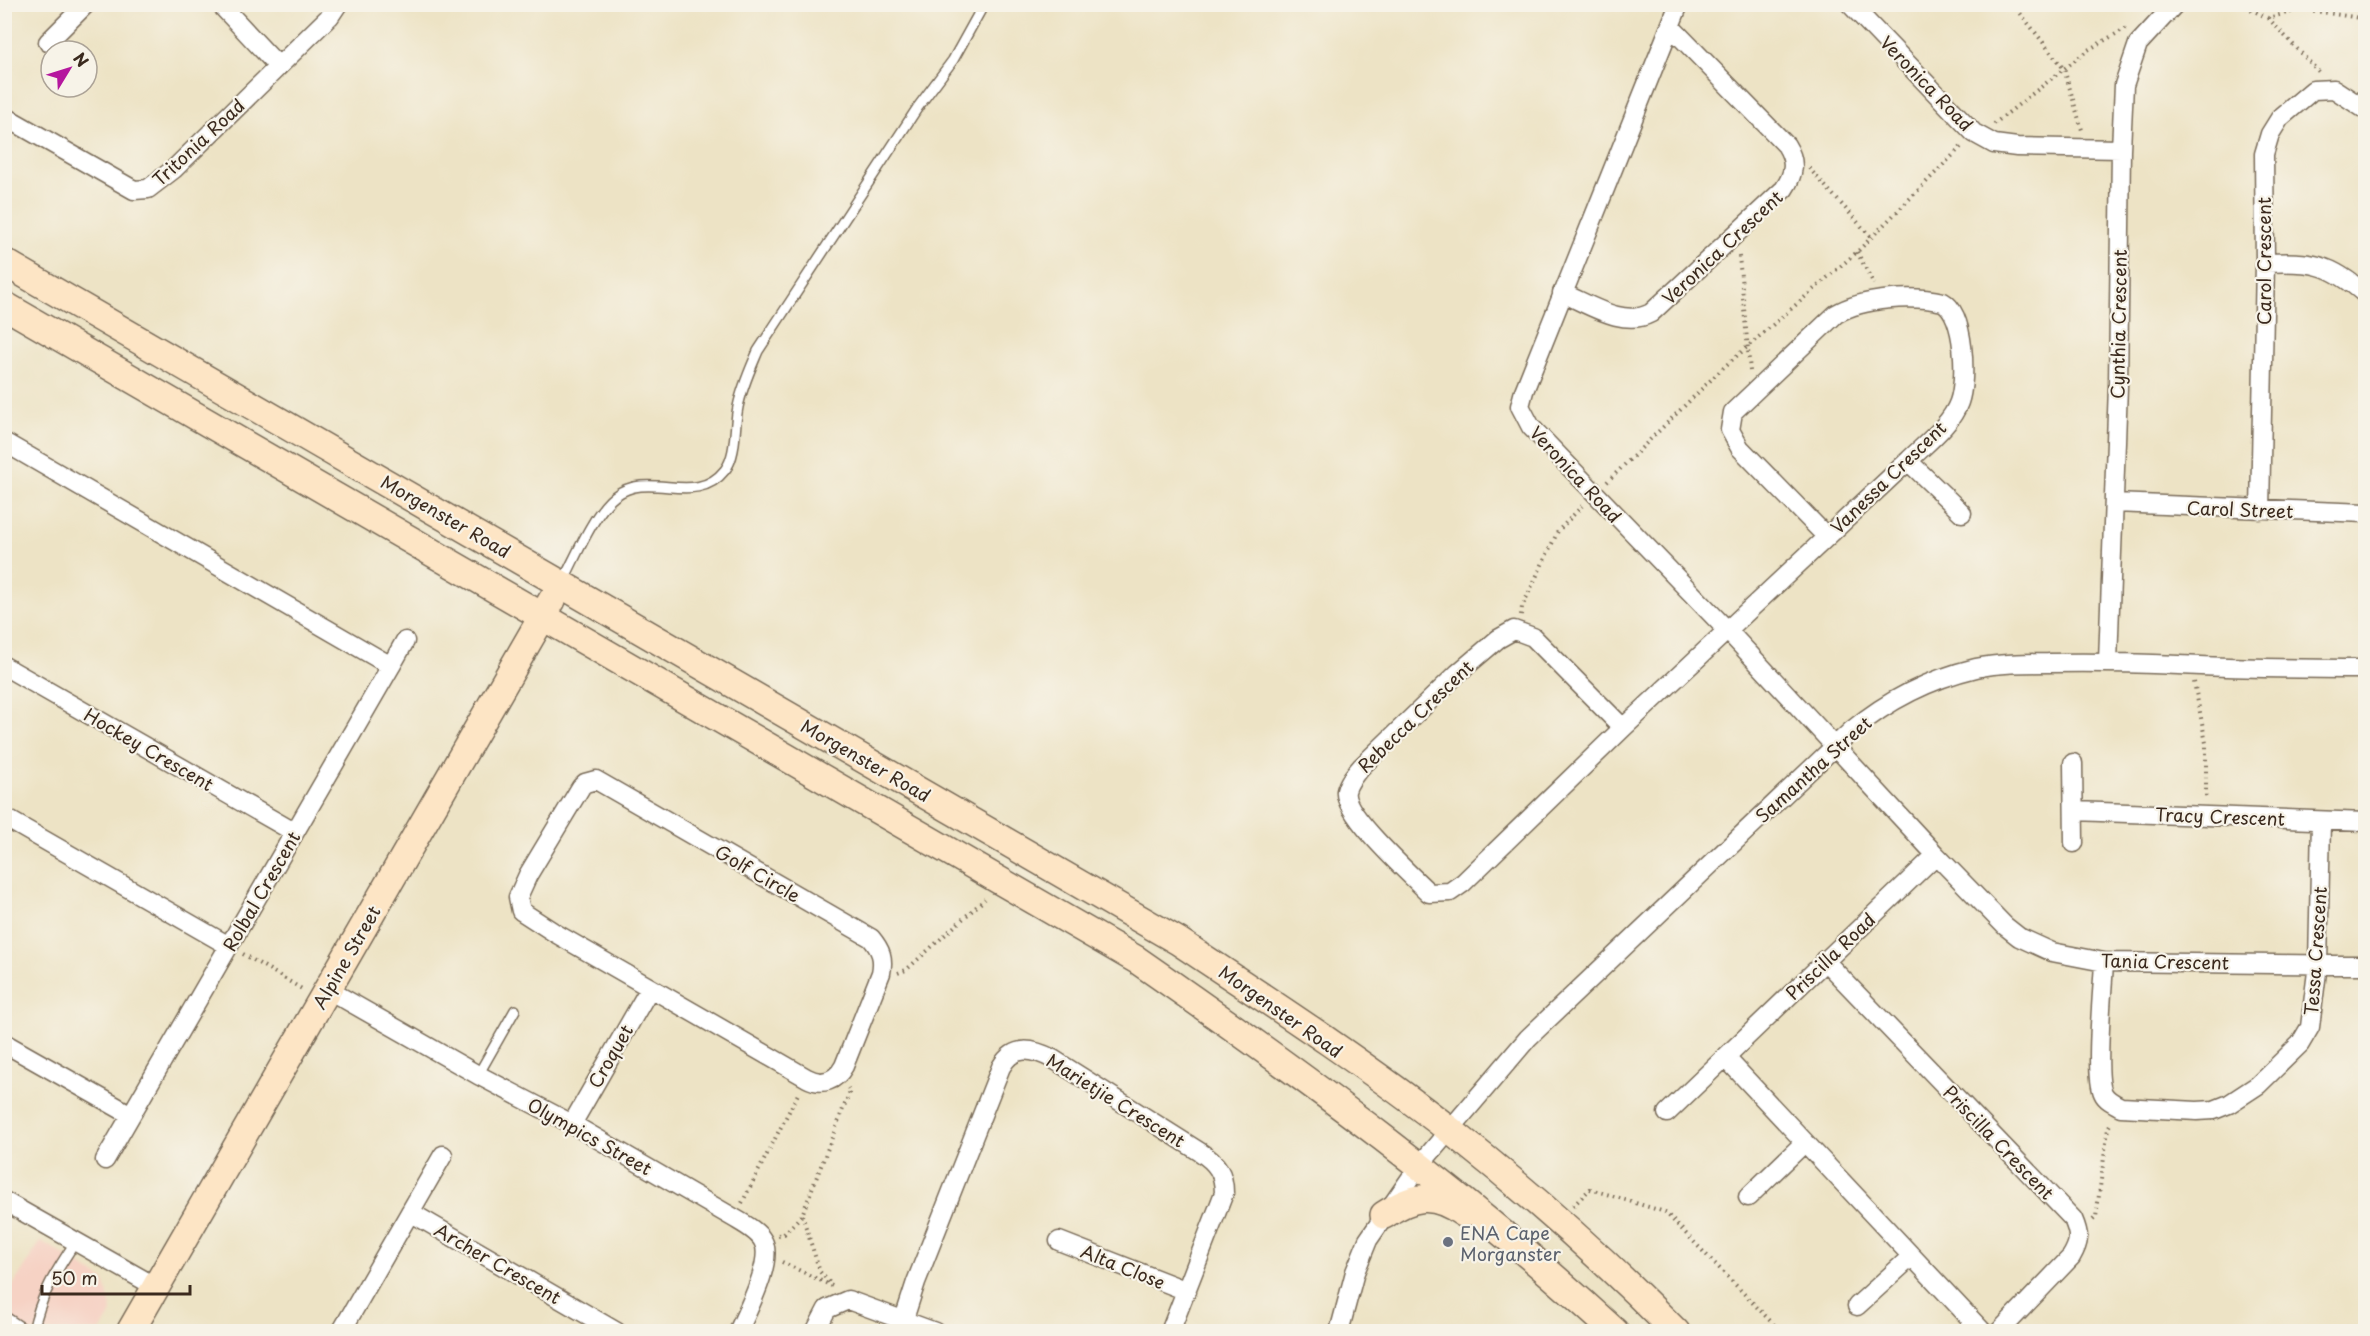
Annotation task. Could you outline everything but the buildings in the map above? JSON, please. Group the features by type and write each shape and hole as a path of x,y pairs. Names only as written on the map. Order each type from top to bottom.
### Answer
{"main road":[{"name":"Morgenster Road","path":"4,262 1178,941 1275,1005 1450,1130 1560,1221 1676,1332"},
{"name":"Morgenster Road","path":"4,305 1137,960 1258,1044 1419,1166 1520,1247 1614,1332"},
{"name":"Alpine Street","path":"130,1332 315,989 562,583"},
{"path":"1383,1215 1404,1201 1415,1198 1438,1201 1453,1205 1504,1242 1520,1247"}],"street":[{"path":"51,39 86,4"},
{"path":"220,4 278,66"},
{"name":"Tritonia Road","path":"4,116 134,190 148,189 174,169 338,4"},
{"name":"Veronica Road","path":"1679,4 1562,292 1520,406 1530,427 1836,745"},
{"name":"Cynthia Crescent","path":"2108,662 2114,503 2121,149 2126,74 2138,44 2175,4"},
{"name":"Veronica Road","path":"1861,8 1974,133 1994,144 2121,149"},
{"path":"1670,26 1786,145 1793,155 1794,166"},
{"path":"2334,89 2366,110"},
{"name":"Carol Crescent","path":"2260,510 2265,263 2264,164 2270,134 2280,118 2313,90 2334,89"},
{"name":"Veronica Crescent","path":"1562,292 1619,317 1640,318 1651,313 1784,189 1793,177 1794,166"},
{"path":"2265,263 2315,264 2330,268 2366,295"},
{"name":"Vanessa Crescent","path":"1728,631 1950,419 1959,402 1962,345 1957,319 1948,305 1935,300 1874,300 1851,305 1836,314 1733,412 1730,430 1740,448 1826,536"},
{"path":"4,442 391,666"},
{"path":"1908,461 1962,513"},
{"name":"Carol Street","path":"2114,503 2366,513"},
{"name":"Rebecca Crescent","path":"1521,631 1514,630 1498,639 1458,673 1361,767 1350,779 1345,793 1349,806 1365,826 1429,893 1450,892 1463,884 1623,728 1728,631"},
{"path":"1521,631 1538,642 1623,728"},
{"name":"Rolbal Crescent","path":"105,1160 233,948 294,832 405,642"},
{"name":"Samantha Street","path":"1339,1332 1362,1254 1383,1215 1419,1166 1528,1038 1860,723 1915,689 1958,672 1979,667 2021,663 2108,662 2366,669"},
{"name":"Hockey Crescent","path":"4,666 294,832"},
{"name":"Tania Crescent","path":"1836,745 1936,855 2005,926 2019,937 2052,952 2104,962 2366,965"},
{"path":"2073,763 2074,843"},
{"name":"Golf Circle","path":"807,1078 537,923 518,906 519,897 528,875 581,787 590,781 601,782 871,938 883,957 878,982 844,1066 837,1076"},
{"name":"Tracy Crescent","path":"2074,811 2366,822"},
{"path":"4,817 233,948"},
{"name":"Tessa Crescent","path":"2121,1107 2214,1110 2241,1098 2284,1062 2300,1044 2310,1027 2318,964 2321,821"},
{"name":"Priscilla Road","path":"1666,1113 1936,855"},
{"name":"Priscilla Crescent","path":"1824,960 2063,1208 2073,1219 2079,1232"},
{"path":"2104,962 2099,1072 2103,1094 2121,1107"},
{"name":"Croquet","path":"572,1124 650,988"},
{"name":"Olympics Street","path":"315,989 572,1124 734,1218 765,1247"},
{"path":"4,1043 131,1115"},
{"name":"Marietjie Crescent","path":"904,1319 916,1282 1001,1067 1010,1055 1028,1049 1053,1059 1112,1096 1215,1162 1221,1172 1224,1194 1170,1332"},
{"path":"1726,1058 1983,1332"},
{"path":"807,1078 822,1082 837,1076"},
{"path":"1748,1197 1804,1143"},
{"path":"341,1332 443,1155"},
{"path":"4,1201 156,1287"},
{"name":"Archer Crescent","path":"410,1212 617,1332"},
{"path":"1999,1332 2071,1257 2079,1244 2079,1232"},
{"name":"Alta Close","path":"1059,1241 1186,1291"},
{"path":"738,1332 765,1247"},
{"path":"1857,1306 1911,1257"},
{"path":"815,1332 826,1309 848,1300 935,1332"}],"lane":[{"path":"562,583 612,498 633,486 646,484 681,489 702,488 728,466 745,379 758,351 918,107 952,60 984,4"},
{"path":"478,1075 515,1010"},
{"path":"33,1332 41,1298 49,1280 76,1241"},
{"path":"4,1316 27,1332"}],"path":[{"path":"2013,4 2064,69 2087,148"},
{"path":"2240,4 2268,18 2334,89"},
{"path":"2268,18 2302,9 2366,19"},
{"path":"1521,631 1522,607 1558,531 1724,367 1857,252 1974,133 1999,122 2088,50 2127,27 2146,35"},
{"path":"1794,166 1813,169 1871,237"},
{"path":"1733,237 1738,243 1752,392"},
{"path":"1857,252 1875,283 1874,300"},
{"path":"2191,666 2206,743 2206,815"},
{"path":"878,982 906,970 986,898"},
{"path":"233,948 315,989"},
{"path":"832,1285 765,1247 784,1234 802,1215 850,1091 837,1076"},
{"path":"734,1218 807,1078"},
{"path":"2079,1232 2096,1217 2108,1128 2121,1107"},
{"path":"1573,1206 1590,1189 1665,1212 1781,1332"},
{"path":"802,1215 820,1272 848,1300"}],"shaded area":[{"path":"41,1241 104,1280 112,1312 100,1331 5,1332 5,1287 10,1290"}],"place":[{"name":"ENA Cape Morganster","path":"1448,1242"}]}
